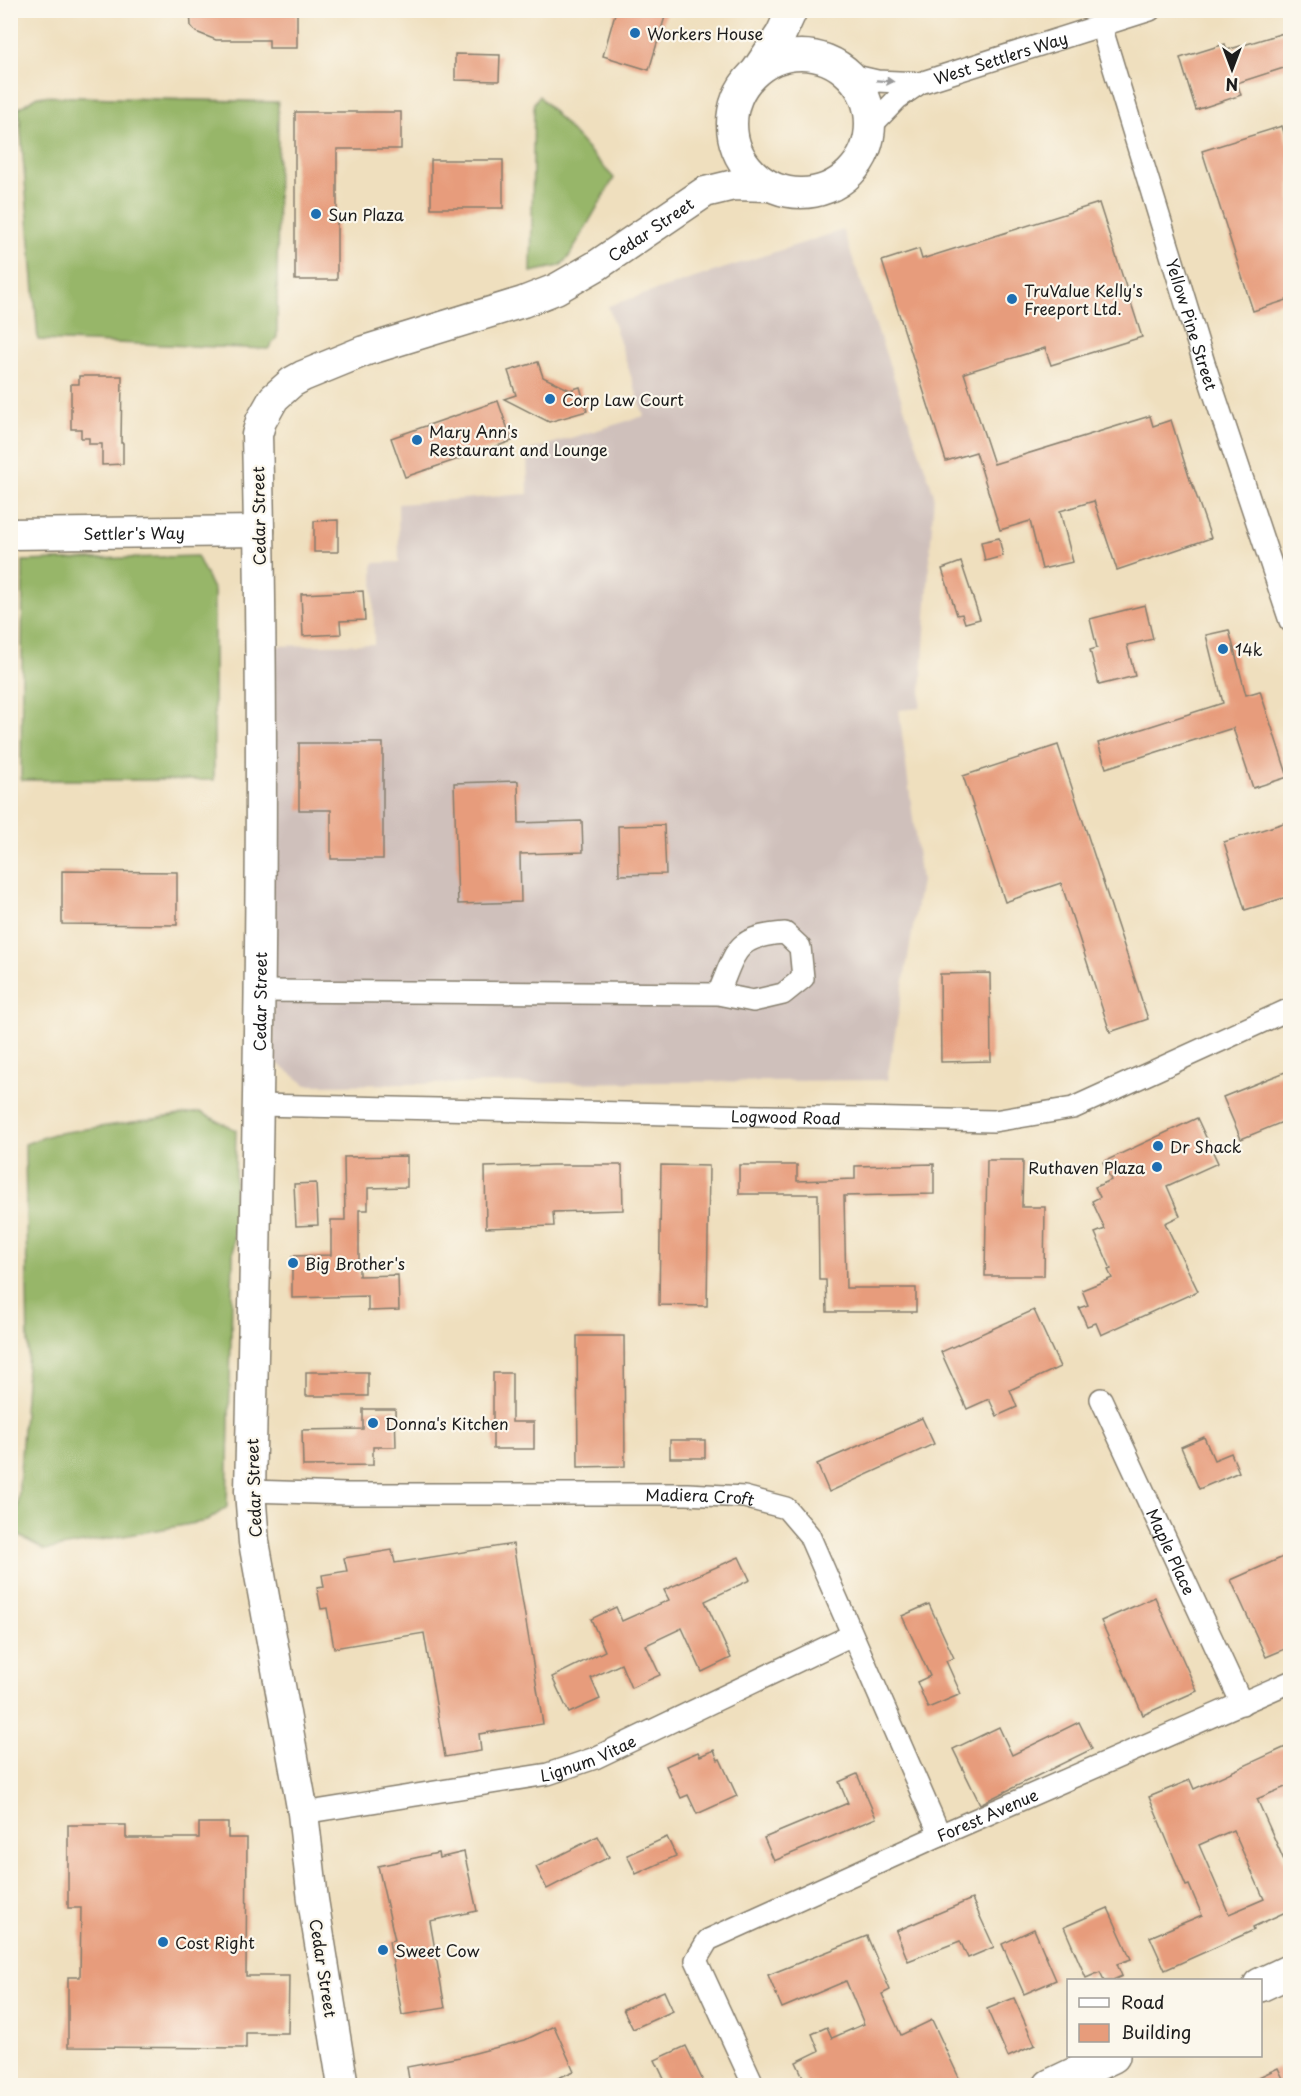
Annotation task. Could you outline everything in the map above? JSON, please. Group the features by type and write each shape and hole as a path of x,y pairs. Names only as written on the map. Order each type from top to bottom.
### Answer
{"main road":[{"path":"792,10 781,34 741,89 732,112 732,136 740,157 752,174 770,186 792,193 815,192 837,184 855,168 866,149 871,126 866,98 809,32 801,10"},
{"path":"757,70 780,58 806,55 841,68"},
{"path":"705,192 722,162 732,136"},
{"path":"705,192 734,185 770,186"},
{"name":"Cedar Street","path":"343,2085 313,1900 303,1813 254,1542 250,1491 260,991 257,435 267,408 274,398 292,382 364,351 523,302 556,289 596,266 705,192"},
{"name":"Settler's Way","path":"10,534 259,531"},
{"path":"1262,1985 1290,1971"},
{"path":"1050,2085 1109,2057"}],"street":[{"name":"West Settlers Way","path":"871,126 898,98 920,83 1150,10"},
{"name":"Yellow Pine Street","path":"1101,26 1204,363 1290,621"},
{"name":"West Settlers Way","path":"841,68 877,81 920,83"},
{"path":"260,991 718,994"},
{"name":"Logwood Road","path":"258,1105 994,1121 1073,1108 1290,1009"},
{"name":"Maple Place","path":"1101,1400 1242,1704"},
{"name":"Madiera Croft","path":"250,1491 347,1494 687,1494 744,1497 786,1508 809,1535 940,1834"},
{"name":"Lignum Vitae","path":"303,1813 548,1774 594,1758 852,1635"},
{"name":"Forest Avenue","path":"754,2085 696,1960 708,1940 940,1834 1290,1682"}],"shaded area":[{"path":"843,230 934,494 920,708 899,710 921,881 887,1080 306,1085 274,1061 268,646 374,644 373,563 399,562 398,504 528,494 527,451 644,416 608,306"}],"green space":[{"path":"38,96 278,102 277,337 268,349 38,340 19,108"},
{"path":"539,96 614,178 568,258 560,266 531,272 534,103"},
{"path":"197,556 214,591 214,780 21,780 23,561"},
{"path":"200,1112 236,1130 227,1507 207,1521 45,1550 16,1534 28,1351 25,1144 53,1134"}],"building":[{"path":"190,10 297,10 297,48 269,48 269,40 216,40 196,32 191,26"},
{"name":"Workers House","path":"616,10 667,10 649,70 603,56"},
{"path":"1290,31 1290,66 1237,83 1241,95 1196,110 1180,58 1225,44 1227,50"},
{"path":"455,54 500,55 499,81 455,80"},
{"name":"Sun Plaza","path":"295,112 401,112 401,149 337,149 337,280 295,280"},
{"path":"1282,126 1290,152 1290,299 1253,311 1202,151"},
{"path":"431,160 503,160 503,208 431,208"},
{"name":"TruValue Kelly's Freeport Ltd.","path":"1099,203 1142,337 1051,365 1045,348 964,373 994,464 1150,416 1153,426 1171,420 1211,538 1117,570 1094,501 1060,511 1073,562 1042,569 1030,521 1000,530 976,452 946,461 882,261 919,249 922,259"},
{"name":"Corp Law Court","path":"538,362 543,377 570,390 580,387 587,411 549,422 504,399 516,395 508,371"},
{"path":"79,376 122,376 123,464 102,465 102,444 89,444 89,438 81,438 81,429 71,429 71,384 79,384"},
{"path":"498,401 512,441 405,477 391,438"},
{"path":"338,520 338,552 314,552 314,521"},
{"path":"999,538 1003,556 985,561 981,542"},
{"path":"961,562 980,619 965,623 962,614 957,615 942,569"},
{"path":"363,591 365,620 340,621 341,634 303,636 301,594"},
{"path":"1145,605 1153,639 1127,645 1135,676 1099,685 1090,650 1097,648 1090,619"},
{"path":"1229,630 1246,695 1260,691 1288,777 1253,788 1233,728 1106,768 1098,743 1223,703 1206,635"},
{"path":"299,743 383,743 383,859 331,859 331,810 299,810"},
{"path":"1058,745 1148,1019 1110,1032 1061,883 1005,902 963,776"},
{"path":"518,781 519,823 582,821 583,852 520,854 521,902 458,904 454,783"},
{"path":"1287,822 1290,832 1290,896 1245,910 1224,842"},
{"path":"664,825 666,874 619,875 618,826"},
{"path":"62,871 177,872 177,925 62,924"},
{"path":"990,973 991,1061 941,1062 940,974"},
{"path":"1290,1070 1290,1119 1241,1139 1223,1097"},
{"path":"1197,1118 1218,1163 1167,1186 1180,1216 1165,1223 1198,1291 1101,1335 1096,1323 1087,1326 1079,1308 1088,1305 1082,1290 1112,1278 1108,1270 1111,1269 1095,1233 1105,1229 1092,1201 1100,1197 1095,1187 1111,1180 1103,1162"},
{"path":"407,1156 407,1187 368,1188 368,1210 359,1210 359,1276 398,1275 399,1310 368,1311 368,1296 292,1298 292,1256 331,1255 331,1220 345,1220 344,1157"},
{"path":"987,1160 1023,1160 1022,1207 1045,1207 1044,1276 985,1276"},
{"path":"934,1164 934,1194 844,1196 846,1288 916,1288 916,1312 827,1312 826,1280 819,1280 818,1194 739,1194 739,1165 797,1165 797,1181 855,1179 855,1166"},
{"path":"622,1165 623,1210 553,1212 554,1226 486,1228 485,1167"},
{"path":"661,1165 709,1166 707,1306 659,1305"},
{"path":"316,1183 318,1225 296,1226 294,1184"},
{"path":"1034,1310 1060,1367 1010,1390 1017,1407 997,1416 989,1399 967,1409 941,1352"},
{"path":"577,1336 624,1336 625,1466 578,1467"},
{"path":"306,1372 368,1372 368,1396 306,1396"},
{"path":"493,1373 512,1373 512,1422 534,1422 534,1449 493,1449"},
{"path":"363,1409 395,1409 396,1447 373,1447 373,1465 303,1466 302,1430 363,1429"},
{"path":"922,1418 934,1444 829,1492 817,1464"},
{"path":"1204,1437 1214,1460 1231,1453 1239,1472 1199,1489 1181,1447"},
{"path":"670,1440 705,1440 705,1458 670,1458"},
{"path":"513,1544 543,1724 479,1734 481,1751 445,1757 424,1633 334,1648 327,1608 321,1609 317,1588 324,1587 322,1575 347,1571 344,1558 392,1550 395,1563"},
{"path":"1290,1554 1290,1647 1266,1657 1231,1580"},
{"path":"739,1557 750,1580 705,1601 731,1658 702,1672 682,1628 646,1645 660,1675 631,1688 621,1664 591,1678 600,1699 569,1713 552,1677 605,1651 591,1619 616,1607 622,1621 669,1600 664,1590"},
{"path":"1155,1597 1197,1691 1143,1715 1101,1621"},
{"path":"929,1604 954,1658 946,1661 961,1694 928,1708 917,1682 930,1676 902,1616"},
{"path":"1079,1722 1092,1749 980,1804 953,1749 999,1727 1012,1755"},
{"path":"1290,1745 1290,1785 1257,1799 1290,1874 1290,1910 1253,1927 1254,1930 1165,1970 1150,1937 1202,1915 1189,1885 1186,1886 1149,1797 1190,1780 1194,1789","holes":["1233,1830 1264,1899 1229,1914 1199,1845"]},
{"path":"714,1750 737,1796 697,1814 688,1795 681,1798 666,1766 698,1752 700,1756"},
{"path":"857,1774 876,1818 774,1861 764,1838 848,1803 839,1782"},
{"name":"Cost Right","path":"199,1823 228,1823 228,1838 247,1838 246,1976 289,1976 288,2033 246,2033 246,2048 68,2047 68,1977 80,1977 81,1908 68,1908 68,1825 126,1825 126,1838 199,1838"},
{"path":"598,1836 609,1857 547,1889 536,1867"},
{"path":"667,1837 676,1856 636,1874 627,1855"},
{"path":"464,1852 477,1911 430,1921 445,2008 402,2015 389,1941 395,1940 378,1866 438,1853 439,1858"},
{"path":"972,1899 994,1947 968,1958 960,1941 908,1961 896,1931"},
{"path":"1108,1908 1131,1959 1117,1964 1122,1976 1115,1979 1104,1979 1100,1972 1086,1978 1064,1927"},
{"path":"1034,1929 1056,1980 1024,1994 1002,1944"},
{"path":"867,1936 890,1990 882,1994 901,2035 932,2020 961,2082 953,2085 807,2085 796,2062 819,2051 812,2034 827,2027 832,2038 864,2024 846,1981 782,2008 768,1975"},
{"path":"664,1991 673,2011 633,2029 623,2009"},
{"path":"1014,1998 1035,2045 1008,2057 987,2009"},
{"path":"554,2026 574,2071 545,2084 410,2085 407,2067 460,2057 525,2040"},
{"path":"686,2046 705,2085 667,2085 655,2060"},
{"path":"1278,2068 1286,2085 1242,2085"}],"place":[{"name":"Workers House","path":"635,33"},
{"name":"Sun Plaza","path":"316,214"},
{"name":"TruValue Kelly's Freeport Ltd.","path":"1012,299"},
{"name":"Corp Law Court","path":"550,399"},
{"name":"Mary Ann's Restaurant and Lounge","path":"417,440"},
{"name":"14k","path":"1223,649"},
{"name":"Dr Shack","path":"1158,1146"},
{"name":"Ruthaven Plaza","path":"1157,1167"},
{"name":"Big Brother's","path":"293,1263"},
{"name":"Donna's Kitchen","path":"373,1423"},
{"name":"Cost Right","path":"163,1942"},
{"name":"Sweet Cow","path":"383,1950"}]}
